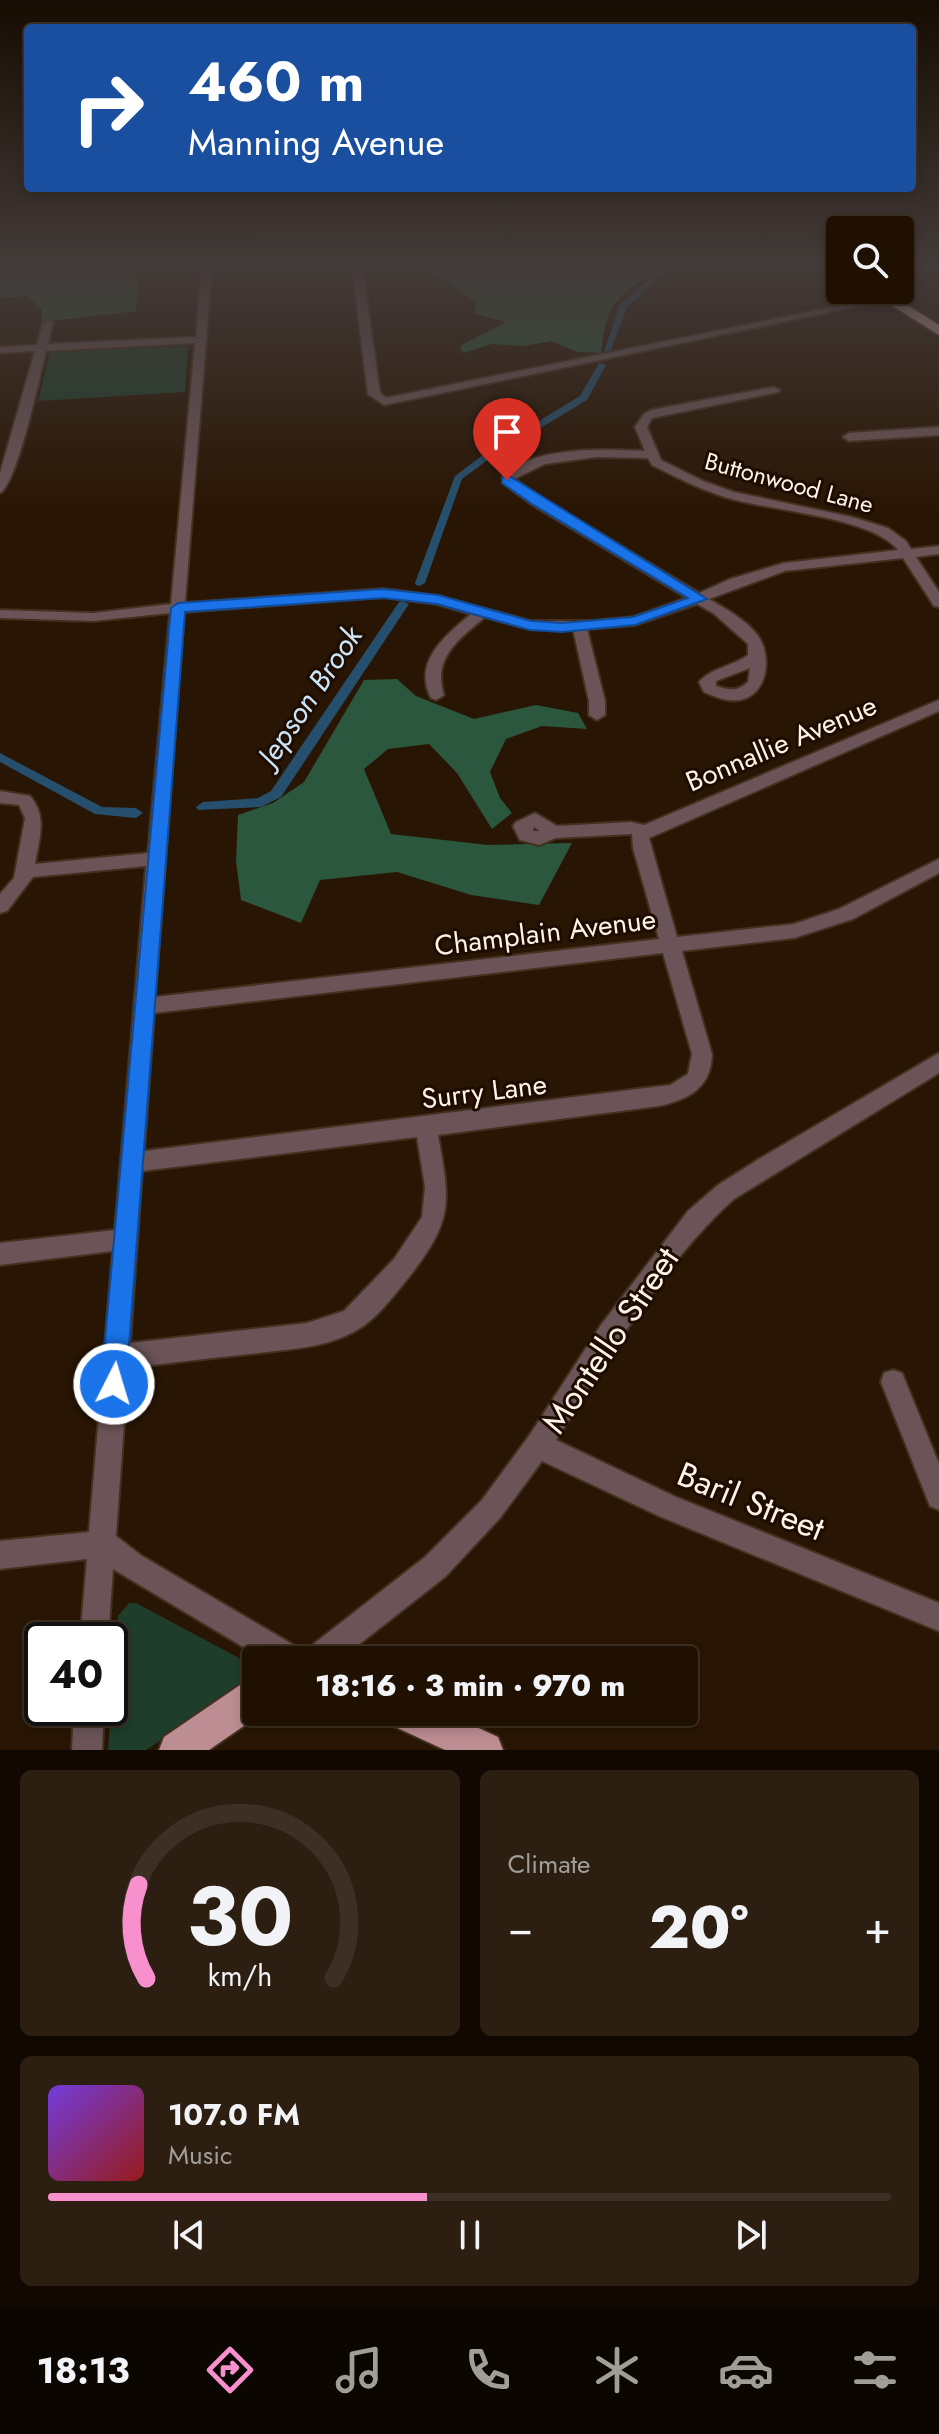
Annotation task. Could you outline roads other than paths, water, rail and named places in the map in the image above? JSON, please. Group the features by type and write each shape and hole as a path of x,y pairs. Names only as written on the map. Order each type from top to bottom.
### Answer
{"main road":[{"path":"177,1750 242,1706"},
{"path":"434,1726 485,1750"}],"street":[{"path":"1,489 43,348"},
{"path":"0,350 50,348"},
{"path":"96,1622 199,348"},
{"path":"368,348 374,394 380,401 651,348"},
{"path":"756,657 755,644 748,634 699,599 536,501 509,483 507,477 518,470 560,458 610,453 652,455 641,427 655,412 774,390"},
{"path":"849,437 939,431"},
{"name":"Buttonwood Lane","path":"652,455 656,462 680,476 723,493 876,528 895,539 939,603"},
{"path":"0,614 93,617 383,593 438,600 530,625 579,626 635,621 764,572 805,563 939,550"},
{"path":"436,695 430,678 440,651 482,612"},
{"path":"579,626 597,701 597,715"},
{"name":"Bonnallie Avenue","path":"645,831 939,705"},
{"path":"0,797 24,800 34,818 25,871 17,890 0,906"},
{"path":"550,834 533,839 526,836 522,826 535,819 554,832 631,828 645,831"},
{"path":"645,831 640,836 642,848 671,945"},
{"path":"25,871 156,859"},
{"name":"Champlain Avenue","path":"144,1006 815,926 846,914 939,865"},
{"name":"Surry Lane","path":"134,1162 671,1094 699,1080 703,1073 702,1054 671,945"},
{"name":"Montello Street","path":"334,1646 435,1567 491,1509 538,1445 610,1334 696,1218 726,1192 939,1062"},
{"path":"116,1357 307,1335 331,1330 353,1319 388,1282 434,1217 436,1204 426,1127"},
{"path":"0,1254 126,1239"},
{"path":"893,1382 939,1497"},
{"name":"Baril Street","path":"538,1445 668,1507 939,1617"},
{"path":"0,1555 104,1544 144,1573 268,1646"},
{"path":"87,1750 88,1726"}],"waterway":[{"name":"Jepson Brook","path":"420,583 458,478 486,457 584,398 602,365"},
{"name":"Jepson Brook","path":"203,807 261,802 276,794 403,604"},
{"name":"Jepson Brook","path":"0,757 100,811 136,813"}]}
